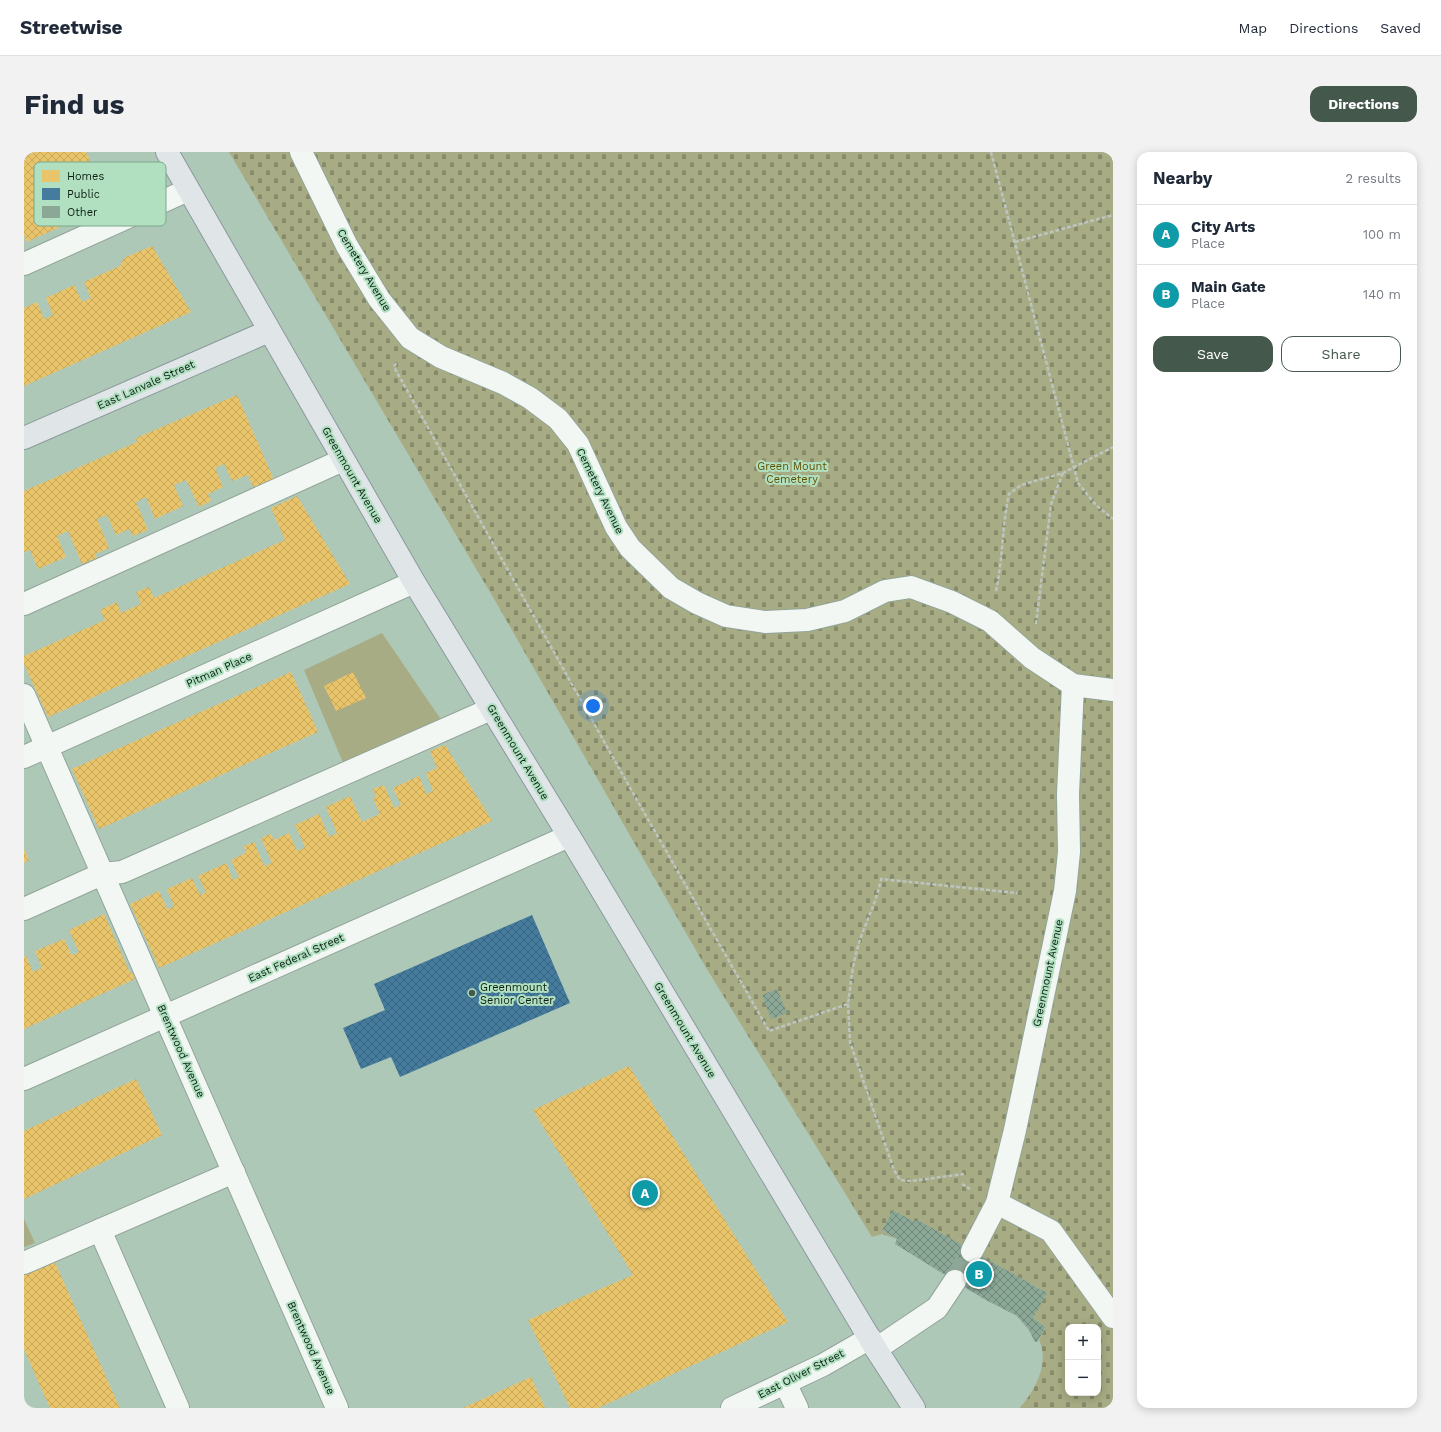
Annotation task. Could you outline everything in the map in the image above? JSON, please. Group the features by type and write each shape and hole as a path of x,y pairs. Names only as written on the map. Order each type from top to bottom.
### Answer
{"main road":[{"name":"Greenmount Avenue","path":"167,152 414,582 569,836 873,1344 914,1408"},
{"name":"East Lanvale Street","path":"24,438 269,331"}],"street":[{"name":"Cemetery Avenue","path":"301,152 347,246 379,299 410,338 441,357 503,383 530,398 558,419 578,444 616,527 630,548 671,588 697,603 726,616 765,622 808,620 845,610 885,591 911,587 952,602 990,621 1032,658 1072,685"},
{"path":"166,200 188,190"},
{"path":"24,264 108,226"},
{"path":"24,604 343,460"},
{"name":"Pitman Place","path":"24,757 414,582"},
{"path":"1072,685 1113,690"},
{"name":"Greenmount Avenue","path":"972,1250 997,1203 1015,1130 1065,891 1069,852 1068,794 1072,685"},
{"name":"Brentwood Avenue","path":"24,695 234,1172 333,1407"},
{"path":"24,909 102,874 122,872 491,709"},
{"name":"East Federal Street","path":"24,1079 569,836"},
{"path":"24,1263 234,1172"},
{"path":"997,1203 1051,1231 1113,1317"},
{"path":"100,1230 178,1408"},
{"path":"873,1344 937,1308 955,1281"},
{"name":"East Oliver Street","path":"732,1408 823,1365 873,1344"},
{"path":"785,1384 797,1408"}],"path":[{"path":"991,152 1078,483 1096,505 1113,518"},
{"path":"1015,242 1113,215"},
{"path":"410,338 394,367 633,793 769,1031 848,1004"},
{"path":"990,621 1002,563 1004,519 1009,494 1022,485 1063,473 1113,448"},
{"path":"1032,658 1051,504 1063,473"},
{"path":"964,1174 911,1181 900,1180 894,1170 850,1042 848,1004 852,972 860,938 877,898 881,879 1017,893"}],"green space":[{"name":"Green Mount Cemetery","path":"229,152 1113,152 1113,1408 1020,1408 1036,1384 1042,1367 1042,1349 1039,1340 1046,1327 1033,1318 1047,1293 917,1220 915,1222 893,1210 882,1230 897,1239 882,1234 872,1237 705,966 497,604"},
{"path":"382,633 442,721 344,765 304,670"},
{"path":"24,1219 35,1243 24,1247"}],"building: Homes":[{"path":"24,152 86,152 91,162 34,162 34,226 62,226 27,242 24,235"},
{"path":"152,246 191,312 24,386 24,308 37,302 44,319 49,317 53,315 46,298 74,285 82,302 91,298 84,282 120,266 124,258"},
{"path":"237,395 274,480 254,489 248,475 232,481 224,464 215,468 223,487 208,494 211,501 199,507 186,480 174,485 183,506 155,519 146,497 136,502 148,530 133,536 129,529 116,535 107,515 97,519 109,548 95,554 97,558 82,564 68,531 57,536 66,557 38,569 30,550 24,552 24,491 137,442 136,438"},
{"path":"297,496 350,584 48,717 24,664 24,656 105,620 100,610 117,602 121,613 141,604 136,592 149,587 154,598 285,540 271,508"},
{"path":"291,672 318,732 99,829 72,769"},
{"path":"353,672 366,698 336,711 324,686"},
{"path":"445,745 492,821 159,968 130,904 159,891 167,909 171,908 174,906 167,889 192,878 200,895 203,894 206,892 198,876 226,863 233,880 239,877 231,860 246,853 244,846 254,842 264,866 272,863 261,838 271,834 274,840 289,833 297,851 300,850 305,847 295,825 319,814 329,837 337,833 326,807 350,796 362,822 380,814 373,798 376,797 373,789 384,785 394,808 401,805 393,788 419,776 426,794 433,791 426,773 437,768 430,751"},
{"path":"24,849 29,860 24,863"},
{"path":"104,914 130,973 132,972 135,979 24,1029 24,957 26,956 33,972 42,968 35,951 64,939 71,955 79,952 69,930"},
{"path":"629,1066 788,1322 598,1408 570,1408 528,1320 633,1275 533,1110"},
{"path":"136,1079 162,1135 24,1199 24,1131"},
{"path":"53,1258 120,1408 50,1408 40,1386 24,1349 24,1270"},
{"path":"531,1377 545,1408 463,1408 487,1397"}],"building: Public":[{"name":"Greenmount Senior Center","path":"532,915 570,1003 400,1077 391,1057 361,1069 343,1028 385,1010 374,984"}],"building: Other":[{"path":"777,989 787,1013 771,1019 762,995"},
{"path":"893,1210 915,1222 916,1219 1047,1293 1033,1318 1046,1327 1037,1342 1035,1342 1029,1330 1017,1316 984,1299 895,1244 897,1239 882,1230"}],"tunnel":[{"path":"955,1281 972,1251"}],"place":[{"name":"Greenmount Senior Center","path":"472,993"},
{"name":"City Arts","path":"645,1193"},
{"name":"Main Gate","path":"979,1274"}]}
